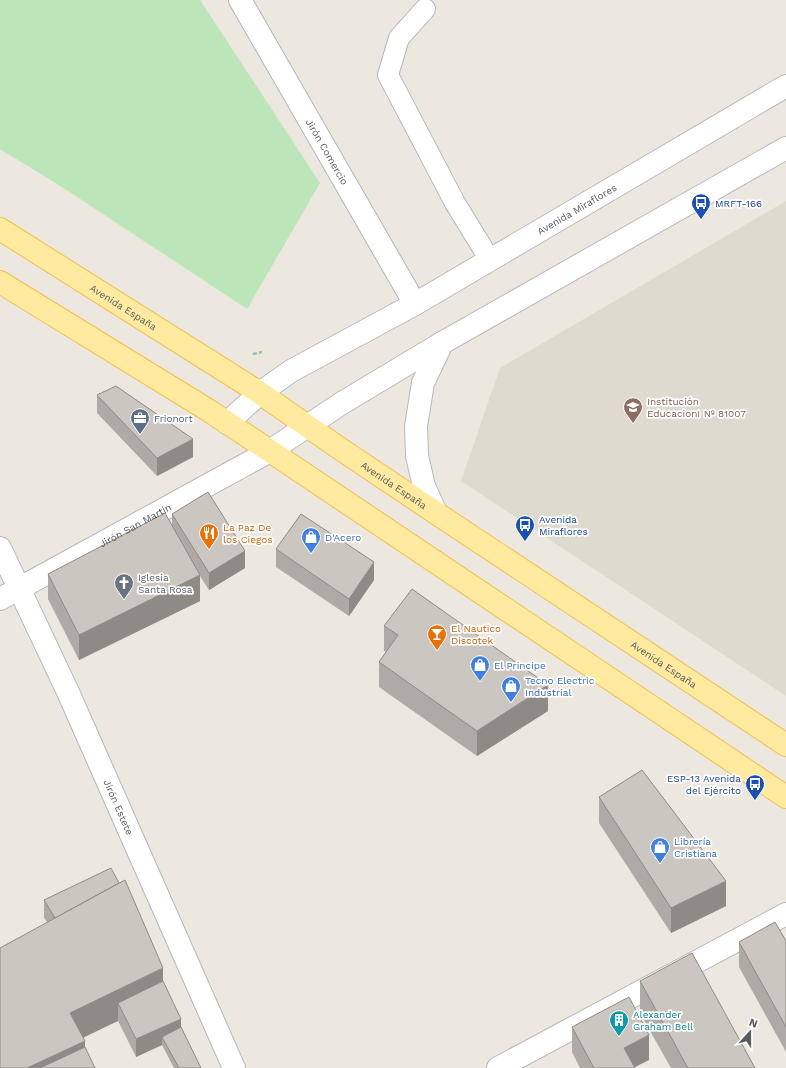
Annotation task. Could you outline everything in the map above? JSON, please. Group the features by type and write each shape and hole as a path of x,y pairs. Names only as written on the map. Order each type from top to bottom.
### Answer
{"main road":[{"name":"Avenida España","path":"0,228 260,393 436,513 786,744"},
{"path":"0,282 270,450 786,797"}],"street":[{"name":"Jirón Comercio","path":"240,0 414,304"},
{"name":"Avenida Miraflores","path":"227,423 260,393 291,371 414,304 786,86"},
{"path":"270,450 342,403 442,343 786,148"},
{"path":"436,513 424,486 417,456 416,426 423,383 442,343"},
{"name":"Jirón San Martín","path":"0,599 270,450"},
{"name":"Jirón Estete","path":"0,548 68,692 234,1068"},
{"path":"498,1068 786,914"}],"lane":[{"path":"425,8 399,38 388,75 455,203 490,260"}],"shaded area":[{"name":"Institución EducacionI Nº 81007","path":"786,201 786,696 461,481 500,368"}],"green space":[{"path":"0,0 200,0 320,183 247,309 62,187 0,149"}],"building":[{"path":"116,386 193,439 157,458 97,395"},
{"name":"La Paz De los Ciegos","path":"208,492 245,551 209,573 172,514"},
{"name":"Iglesia Santa Rosa","path":"165,513 200,575 79,635 48,574"},
{"path":"301,514 374,562 349,599 276,549"},
{"path":"412,589 548,685 477,731 379,662 398,635 384,626"},
{"name":"Librería Cristiana","path":"642,770 726,881 671,908 599,797"},
{"path":"111,868 119,883 55,918 44,900"},
{"path":"125,880 163,968 70,1013 85,1041 27,1068 0,1068 0,948"},
{"path":"775,922 786,941 786,1027 739,942"},
{"path":"692,953 755,1068 688,1068 640,981"},
{"path":"163,981 181,1019 136,1039 118,1003"},
{"path":"629,997 649,1035 624,1048 635,1068 594,1068 572,1027"},
{"path":"181,1027 201,1068 179,1068 162,1037"},
{"path":"85,1047 95,1068 40,1068"}],"place":[{"name":"MRFT-166","path":"701,220"},
{"name":"Institución EducacionI Nº 81007","path":"633,424"},
{"name":"Frionort","path":"140,435"},
{"name":"Avenida Miraflores","path":"525,542"},
{"name":"La Paz De los Ciegos","path":"209,550"},
{"name":"D'Acero","path":"311,554"},
{"name":"Iglesia Santa Rosa","path":"124,600"},
{"name":"El Nautico Discotek","path":"437,651"},
{"name":"El Principe","path":"480,682"},
{"name":"Tecno Electric Industrial","path":"511,703"},
{"name":"ESP-13 Avenida del Ejército","path":"755,801"},
{"name":"Librería Cristiana","path":"660,864"},
{"name":"Alexander Graham Bell","path":"619,1037"}]}
